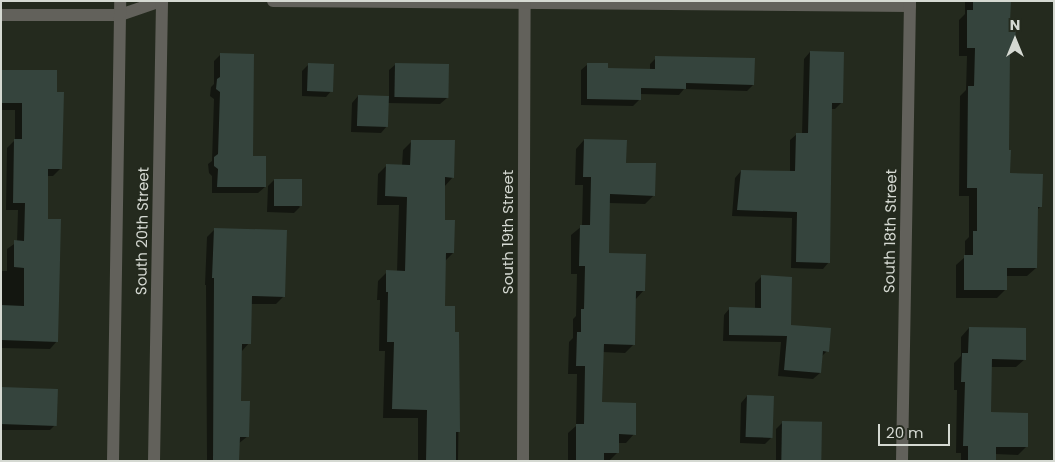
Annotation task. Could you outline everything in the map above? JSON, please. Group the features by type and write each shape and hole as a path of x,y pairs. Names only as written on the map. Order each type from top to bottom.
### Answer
{"street":[{"name":"South 20th Street","path":"113,461 120,1"},
{"name":"South 20th Street","path":"154,461 161,1"},
{"path":"1,15 120,15 161,1"},
{"path":"274,1 910,3"},
{"name":"South 19th Street","path":"523,461 525,2"},
{"name":"South 18th Street","path":"902,461 910,3"}],"building":[{"path":"973,1 1011,1 1010,22 1016,22 1015,49 1010,49 1010,173 1043,174 1042,207 1038,207 1037,268 1007,268 1007,290 964,290 964,255 973,255 973,231 977,231 977,188 967,188 968,86 974,86 975,48 967,48 967,10 973,10"},
{"path":"810,51 844,52 843,103 832,103 830,263 796,262 797,212 737,210 741,170 795,171 796,133 808,133"},
{"path":"220,53 254,54 253,156 266,156 266,187 217,187 218,169 214,166 214,157 218,154 220,92 216,89 217,79 220,77"},
{"path":"655,56 755,58 754,85 686,83 686,89 641,88 641,100 587,99 587,63 608,63 608,68 655,69"},
{"path":"308,63 334,64 333,92 307,91"},
{"path":"395,63 449,64 448,98 394,97"},
{"path":"1,70 57,70 57,92 64,92 62,169 48,169 48,219 61,219 58,342 1,340 1,305 24,306 24,268 14,267 14,240 24,241 25,203 13,203 14,139 22,139 22,103 1,103"},
{"path":"358,95 389,96 388,127 357,126"},
{"path":"584,139 627,140 626,163 656,163 655,196 610,194 609,253 646,254 645,291 636,291 635,345 604,344 602,402 636,403 636,435 619,434 619,453 604,453 604,461 576,461 576,424 584,424 585,366 576,366 577,332 581,332 581,309 584,309 585,266 579,266 580,225 590,225 591,177 583,177"},
{"path":"411,140 455,140 454,178 445,177 445,220 455,220 454,253 446,253 445,306 455,306 455,332 459,332 460,432 456,432 456,461 426,461 427,410 392,409 394,342 387,342 388,292 386,292 386,270 405,271 407,197 385,196 386,164 410,165"},
{"path":"274,179 302,179 302,206 274,206"},
{"path":"214,228 287,230 285,297 252,296 251,344 242,344 241,401 250,401 249,437 240,437 239,461 213,461 214,278 212,278"},
{"path":"761,275 792,277 791,325 831,328 829,352 823,351 821,373 784,370 787,336 729,335 729,307 761,308"},
{"path":"969,327 1026,328 1026,360 992,359 991,412 1028,413 1028,447 996,447 996,461 968,461 968,446 963,446 965,382 961,382 962,353 968,353"},
{"path":"1,387 58,389 57,426 1,424"},
{"path":"747,395 774,396 773,438 746,437"},
{"path":"782,421 822,422 821,461 781,461"}]}
